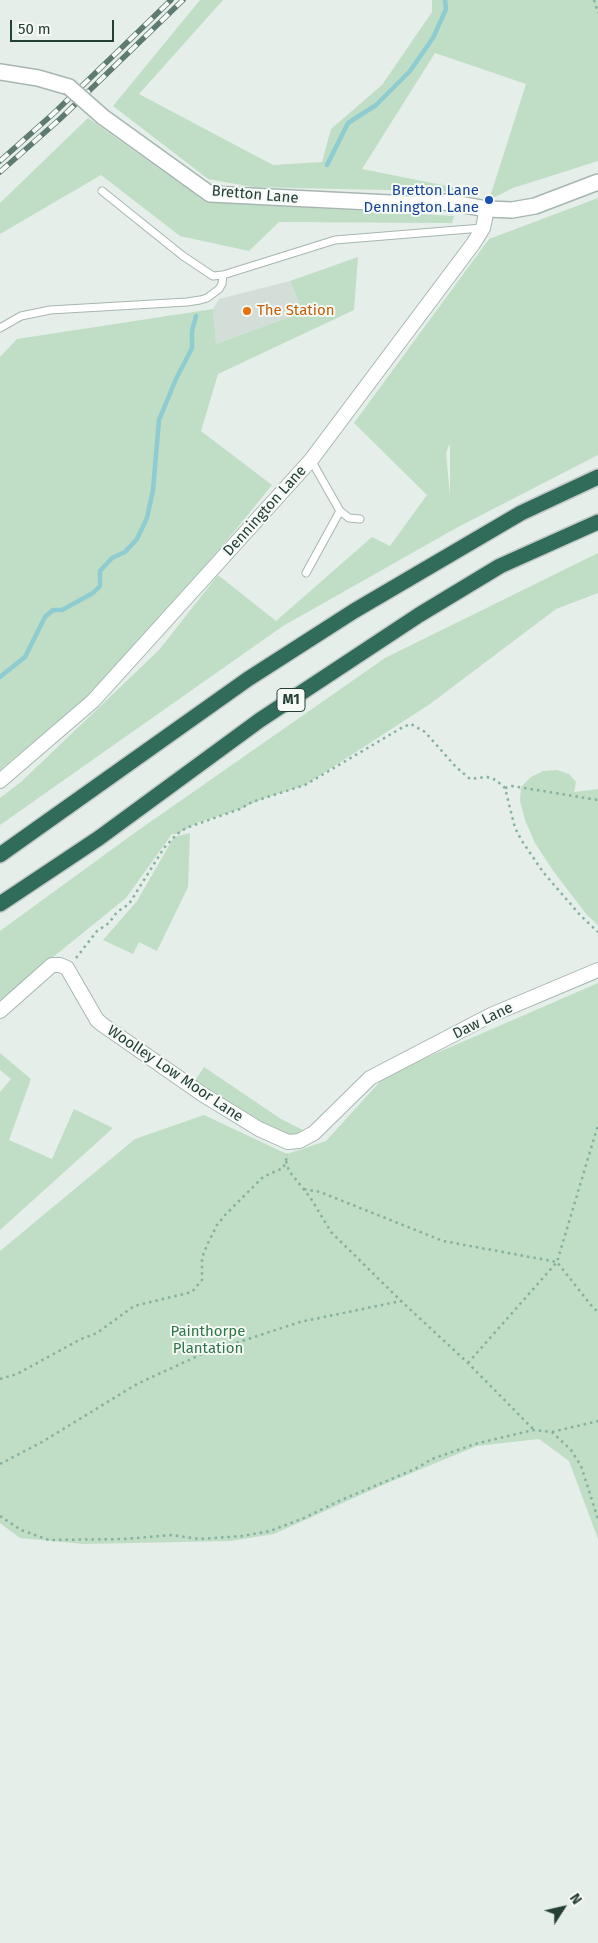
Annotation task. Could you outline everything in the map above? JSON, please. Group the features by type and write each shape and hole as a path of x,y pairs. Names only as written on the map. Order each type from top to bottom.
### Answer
{"highway":[{"path":"0,855 248,679 354,611 521,513 598,477"},
{"name":"M1","path":"0,904 99,838 260,720 419,615 500,566 598,522"}],"street":[{"name":"Bretton Lane","path":"0,72 38,78 69,87 102,117 210,194 410,204 446,202 512,210 535,206 598,182"},
{"name":"Dennington Lane","path":"0,781 92,701 311,460 473,244 482,228 487,208"},
{"path":"0,1011 52,965 60,965 67,968"},
{"name":"Woolley Low Moor Lane","path":"67,968 97,1020 103,1025 202,1094 258,1129 288,1142"},
{"name":"Daw Lane","path":"288,1142 299,1141 314,1132 370,1078 491,1015 598,970"}],"lane":[{"path":"102,191 183,256 213,276 223,275 335,240 482,228"},
{"path":"0,328 22,316 50,310 200,300 207,298 219,289 222,284 223,275"},
{"path":"311,460 340,511 349,518 360,519"},
{"path":"306,573 340,511"}],"path":[{"path":"594,0 598,13"},
{"path":"67,968 73,964 97,932 109,923 117,912 129,904 164,848 178,834 196,823 305,785 411,724 425,732 456,767 470,779 487,777 496,780 505,788 515,828 528,849 543,872 580,915 598,932"},
{"path":"505,788 512,786 598,800"},
{"path":"468,1363 557,1262 587,1167 598,1125"},
{"path":"0,1379 17,1374 81,1338 97,1333 134,1306 192,1292 202,1280 202,1258 206,1245 217,1225 263,1177 283,1168 286,1162 288,1142"},
{"path":"286,1162 289,1171 303,1188 331,1232 468,1363 533,1430"},
{"path":"303,1188 320,1192 443,1241 557,1262 598,1312"},
{"path":"0,1464 42,1442 137,1384 202,1354 300,1322 401,1301"},
{"path":"0,1516 21,1530 49,1540 116,1539 172,1535 199,1538 244,1536 270,1531 304,1518 414,1469 432,1458 475,1444 533,1430 552,1432 598,1421"},
{"path":"552,1432 571,1450 581,1466 598,1519"}],"shaded area":[{"path":"290,281 303,312 216,344 213,309 219,299"}],"green space":[{"path":"200,0 223,0 139,94 273,165 322,162 331,129 382,85 432,12 432,0 598,0 598,161 513,188 489,200 526,84 435,53 362,169 477,192 252,187 208,179 113,106"},
{"path":"88,118 206,202 454,216 452,223 279,222 249,251 180,236 101,175 0,234 0,203"},
{"path":"598,198 598,455 458,527 283,626 0,825 0,798 21,782 159,650 218,575 276,621 372,537 390,546 427,495 354,423 489,239","holes":["450,446 450,496 446,453"]},
{"path":"358,257 354,310 218,374 201,431 272,485 220,549 88,696 0,770 0,357 17,339 213,309 216,344 303,312 290,281"},
{"path":"598,553 598,593 556,609 430,704 305,785 264,798 240,809 197,823 177,834 172,834 126,898 0,1000 0,931 133,834 385,658"},
{"path":"557,770 569,774 576,782 574,792 598,789 598,925 587,915 554,872 535,843 525,820 520,801 521,787 531,777 543,771"},
{"path":"190,833 188,887 157,951 139,942 133,954 103,940 137,901 174,837"},
{"name":"Painthorpe Plantation","path":"598,983 598,1539 569,1461 539,1439 477,1446 385,1484 274,1534 231,1541 83,1544 20,1538 0,1523 0,1251 135,1139 204,1115 287,1154 326,1141 386,1075"},
{"path":"0,1053 31,1079 9,1140 52,1159 74,1109 113,1128 0,1230 0,1092 11,1079 0,1070"},
{"path":"204,1067 281,1119 303,1130 291,1136 277,1131 195,1081"}],"waterway":[{"path":"327,165 348,123 376,105 410,71 433,38 446,9 445,0"},
{"path":"0,677 25,657 45,617 53,610 62,610 93,593 100,586 100,571 112,558 125,552 137,539 147,518 153,490 159,420 176,379 192,348 192,331 196,316"}],"railway":[{"path":"0,161 54,113 171,0"},
{"path":"0,172 60,119 183,0"}],"place":[{"name":"Bretton Lane Dennington Lane","path":"489,200"},
{"name":"The Station","path":"247,311"}]}
